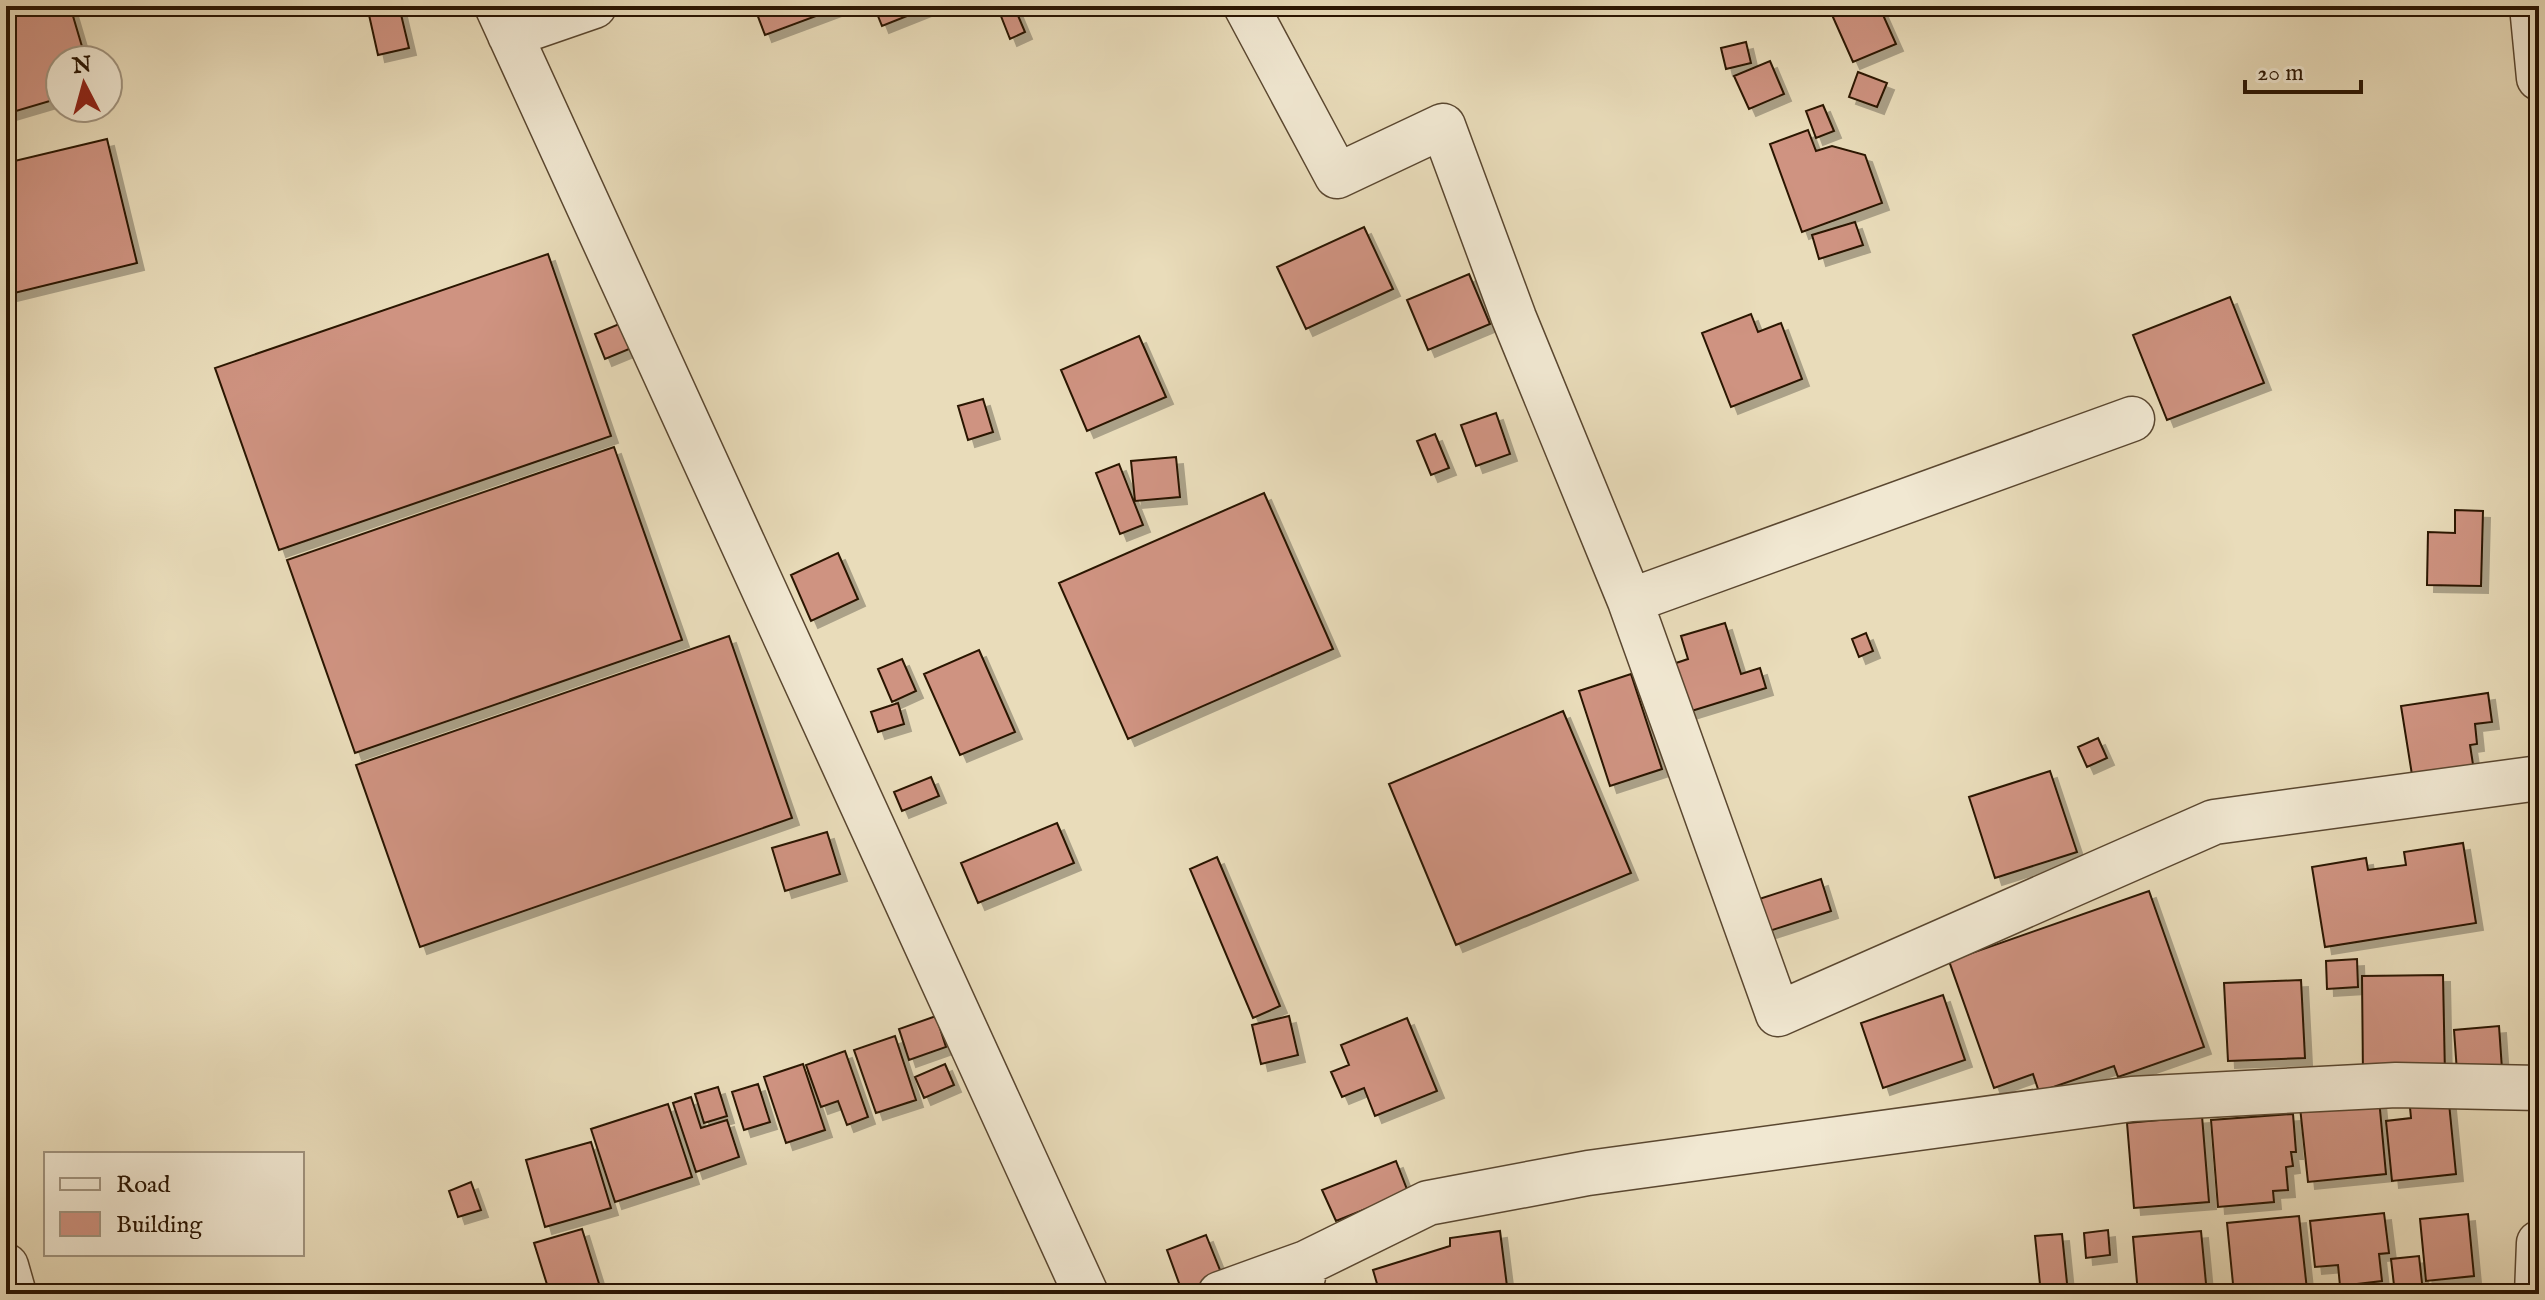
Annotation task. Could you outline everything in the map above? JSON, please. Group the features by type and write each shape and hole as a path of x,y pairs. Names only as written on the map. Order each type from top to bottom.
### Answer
{"street":[{"path":"594,6 503,20 1086,1294"},
{"path":"1246,6 1337,176 1443,126 1514,318 1630,601 1778,1014 2214,822 2539,778"},
{"path":"2532,6 2539,78"},
{"path":"1630,601 2132,419"},
{"path":"1220,1294 1303,1278 1428,1203 1588,1173 2132,1099 2396,1085 2539,1088"},
{"path":"2537,1294 2539,1243"},
{"path":"6,1266 14,1294"}],"building":[{"path":"6,6 70,6 81,44 44,44 44,103 6,114"},
{"path":"367,6 399,6 409,48 378,55"},
{"path":"754,6 834,6 835,9 765,35"},
{"path":"874,6 932,6 882,26"},
{"path":"997,6 1014,6 1025,32 1010,39"},
{"path":"1828,6 1879,6 1896,44 1853,62"},
{"path":"1746,42 1751,63 1726,69 1721,48"},
{"path":"1770,61 1784,94 1749,109 1734,76"},
{"path":"1858,72 1887,83 1877,107 1849,97"},
{"path":"1823,105 1834,131 1816,138 1806,111"},
{"path":"1808,130 1816,151 1832,146 1865,155 1882,203 1802,232 1770,144"},
{"path":"107,139 137,263 6,295 6,163"},
{"path":"1855,222 1863,245 1819,259 1812,235"},
{"path":"1364,227 1393,289 1306,329 1277,267"},
{"path":"548,254 611,436 279,550 215,368"},
{"path":"1469,274 1490,324 1428,350 1407,300"},
{"path":"2230,297 2264,383 2167,420 2133,335"},
{"path":"1751,314 1758,332 1781,323 1802,379 1731,407 1702,333"},
{"path":"624,322 634,347 605,359 595,334"},
{"path":"1139,336 1166,397 1087,431 1061,370"},
{"path":"983,399 993,432 968,440 958,406"},
{"path":"1496,413 1510,454 1476,466 1461,425"},
{"path":"1435,434 1449,468 1431,475 1417,441"},
{"path":"614,447 682,640 355,753 287,560"},
{"path":"1176,457 1180,497 1135,501 1131,461"},
{"path":"1119,464 1143,525 1120,534 1096,473"},
{"path":"1264,493 1333,649 1128,739 1059,583"},
{"path":"2455,510 2483,511 2481,586 2427,585 2428,532 2455,533"},
{"path":"838,553 858,599 811,621 791,575"},
{"path":"1725,623 1741,674 1760,668 1766,688 1685,713 1670,665 1688,659 1681,636"},
{"path":"1866,633 1873,651 1859,657 1852,639"},
{"path":"729,636 792,818 420,947 356,765"},
{"path":"979,650 1015,732 960,755 924,674"},
{"path":"902,659 916,691 892,702 878,669"},
{"path":"1631,674 1662,769 1610,786 1579,691"},
{"path":"2488,693 2492,722 2475,724 2477,744 2470,745 2474,771 2413,781 2401,706"},
{"path":"898,703 904,724 878,732 871,712"},
{"path":"1563,711 1631,873 1456,945 1389,784"},
{"path":"2098,738 2107,758 2087,767 2078,747"},
{"path":"2050,771 2077,852 1995,878 1969,797"},
{"path":"931,777 939,796 902,811 894,792"},
{"path":"1057,823 1074,863 978,903 961,863"},
{"path":"827,832 840,874 785,891 772,848"},
{"path":"2463,843 2476,923 2325,947 2312,867 2366,858 2368,870 2406,865 2404,852"},
{"path":"1217,857 1280,1006 1253,1018 1190,869"},
{"path":"1821,879 1831,911 1754,936 1744,904"},
{"path":"2149,891 2204,1047 2118,1077 2114,1066 2039,1092 2033,1074 1994,1088 1949,961"},
{"path":"2357,959 2358,987 2327,989 2326,961"},
{"path":"2443,975 2445,1076 2363,1077 2362,976"},
{"path":"2301,980 2305,1058 2228,1061 2224,983"},
{"path":"1943,995 1965,1060 1883,1088 1861,1023"},
{"path":"936,1016 946,1047 909,1060 899,1029"},
{"path":"1289,1016 1298,1055 1261,1064 1252,1025"},
{"path":"1407,1018 1437,1091 1375,1116 1364,1088 1342,1097 1331,1072 1349,1065 1341,1045"},
{"path":"2499,1026 2502,1069 2457,1072 2454,1030"},
{"path":"895,1036 916,1100 876,1113 854,1050"},
{"path":"845,1051 868,1117 847,1125 838,1101 821,1107 806,1065"},
{"path":"803,1064 825,1130 786,1143 764,1077"},
{"path":"945,1064 954,1085 924,1098 915,1077"},
{"path":"758,1084 770,1122 744,1130 732,1092"},
{"path":"718,1087 727,1116 704,1123 695,1094"},
{"path":"2448,1093 2456,1174 2392,1181 2386,1121 2411,1118 2409,1097"},
{"path":"691,1097 701,1128 727,1120 739,1157 696,1172 673,1103"},
{"path":"2379,1099 2386,1174 2308,1182 2300,1107"},
{"path":"668,1104 692,1177 615,1202 591,1129"},
{"path":"2293,1114 2296,1152 2291,1152 2293,1166 2286,1167 2288,1190 2273,1191 2274,1202 2218,1207 2211,1120"},
{"path":"2202,1116 2209,1202 2134,1208 2127,1123"},
{"path":"591,1142 611,1208 545,1227 526,1160"},
{"path":"1396,1161 1408,1192 1336,1221 1322,1190"},
{"path":"471,1182 481,1210 458,1217 449,1191"},
{"path":"2384,1213 2389,1253 2379,1254 2382,1281 2340,1286 2338,1265 2315,1267 2310,1221"},
{"path":"2468,1214 2474,1276 2426,1281 2420,1219"},
{"path":"2299,1216 2307,1290 2234,1294 2227,1223"},
{"path":"582,1229 601,1290 587,1294 550,1294 534,1243"},
{"path":"2108,1230 2110,1255 2086,1258 2084,1233"},
{"path":"1500,1231 1508,1294 1380,1294 1373,1270 1450,1246 1450,1238"},
{"path":"2201,1231 2207,1294 2138,1294 2133,1237"},
{"path":"2062,1234 2068,1293 2041,1294 2035,1236"},
{"path":"1206,1235 1224,1280 1183,1294 1167,1250"},
{"path":"2419,1256 2423,1292 2395,1294 2391,1259"}]}
